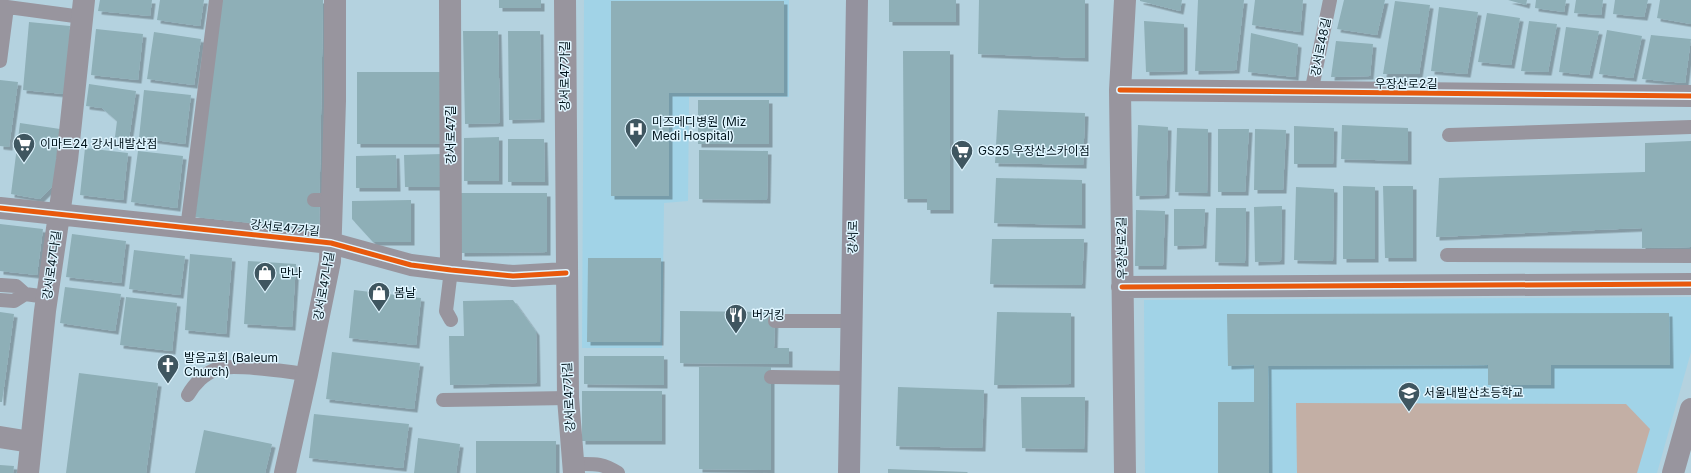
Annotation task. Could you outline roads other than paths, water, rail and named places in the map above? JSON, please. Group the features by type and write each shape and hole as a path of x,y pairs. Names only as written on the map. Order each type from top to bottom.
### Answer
{"main road":[{"name":"강서로","path":"849,473 857,0"}],"street":[{"name":"강서로47나길","path":"285,473 330,261 330,243 323,200 335,100 335,0"},
{"name":"강서로47길","path":"450,0 451,270"},
{"name":"강서로47가길","path":"565,0 568,398 573,469"},
{"name":"우장산로2길","path":"1125,0 1120,90 1125,473"},
{"name":"강서로47다길","path":"28,473 47,297 68,160 83,9"},
{"name":"우장산로2길","path":"1120,90 1691,96"},
{"name":"강서로47가길","path":"0,208 59,216 330,243 410,265 451,270 513,276 566,273"},
{"name":"우장산로2길","path":"1122,286 1691,284"},
{"path":"1673,473 1691,409"},
{"path":"0,437 31,442"}],"lane":[{"path":"186,229 216,0"},
{"name":"강서로48길","path":"1311,93 1330,0"},
{"path":"0,61 4,7"},
{"name":"강서로47다길","path":"4,7 83,9"},
{"path":"1449,135 1691,127"},
{"path":"1448,255 1691,256"},
{"path":"451,270 446,311 451,320"},
{"path":"1,285 16,286 25,294 47,297"},
{"path":"0,300 14,301 25,294"},
{"path":"775,321 852,321"},
{"path":"188,395 192,388 200,380 208,373 218,368 252,368 307,374"},
{"path":"771,377 851,378"},
{"path":"443,400 568,398"},
{"path":"573,469 595,464 607,466 618,473"}],"place":[{"name":"미즈메디병원 (Miz Medi Hospital)","path":"636,148"},
{"name":"이마트24 강서내발산점","path":"24,164"},
{"name":"GS25 우장산스카이점","path":"962,170"},
{"name":"만나","path":"265,292"},
{"name":"봄날","path":"379,312"},
{"name":"버거킹","path":"736,334"},
{"name":"발음교회 (Baleum Church)","path":"168,384"},
{"name":"서울내발산초등학교","path":"1409,412"}]}
